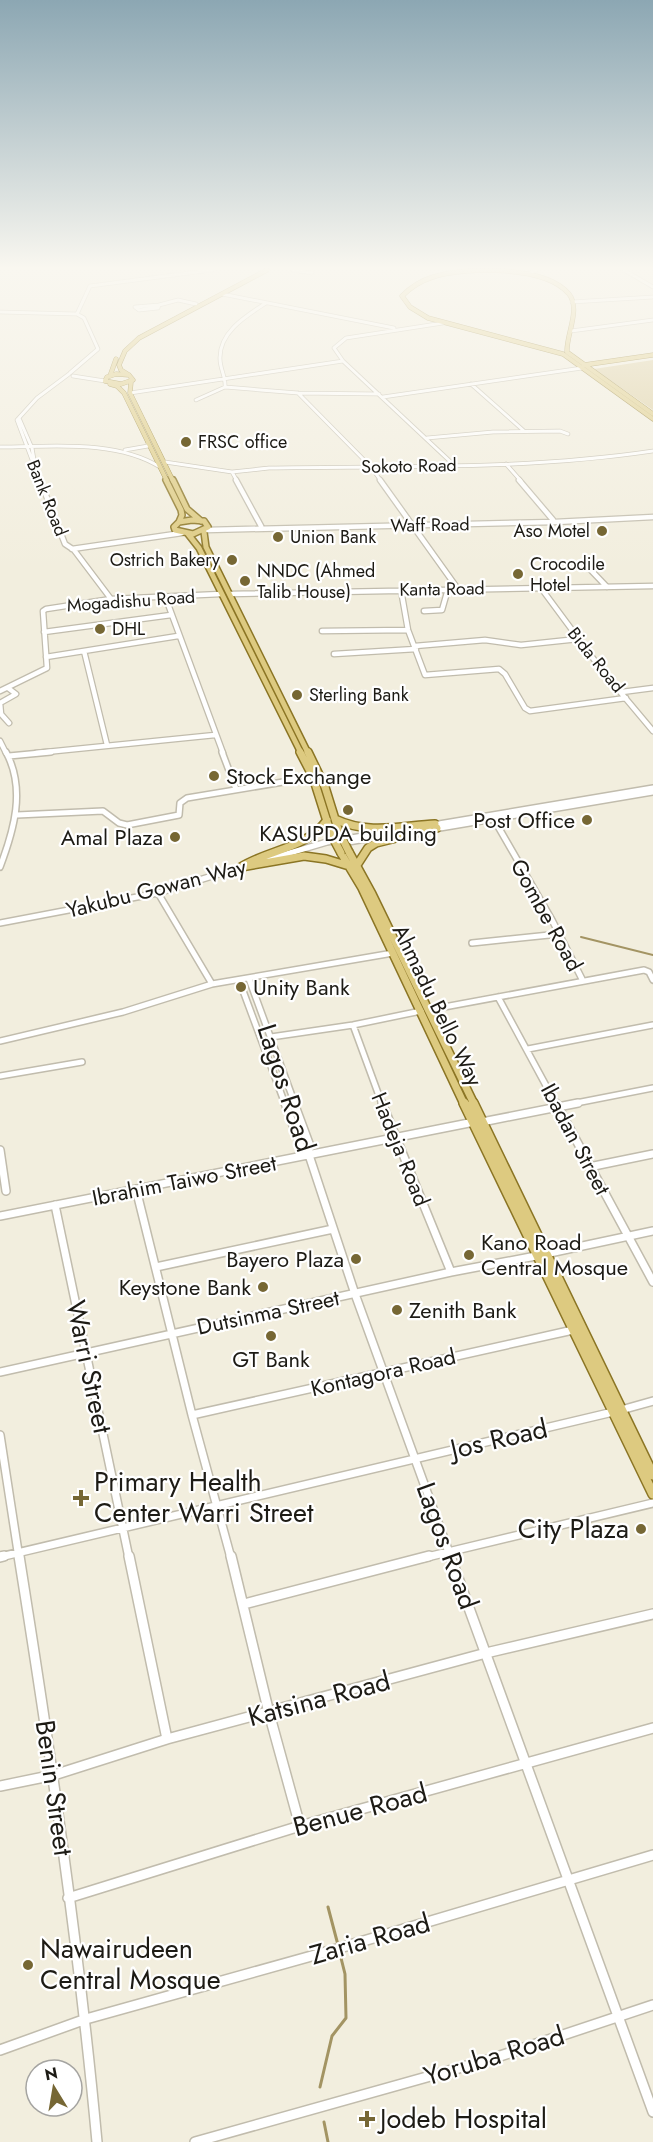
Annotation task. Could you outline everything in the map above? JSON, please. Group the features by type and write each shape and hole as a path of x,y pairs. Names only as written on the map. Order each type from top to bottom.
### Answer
{"main road":[{"path":"108,379 112,370"},
{"path":"121,370 133,379 130,393 187,509 201,520 206,529 185,534"},
{"path":"589,370 653,414"},
{"path":"589,370 653,419"},
{"path":"108,379 129,375"},
{"path":"108,379 131,382"},
{"path":"108,379 124,393 182,513 176,525"},
{"path":"176,525 192,519 201,520"},
{"name":"Ahmadu Bello Way","path":"176,525 199,548 313,777 335,833 478,1122 617,1411 653,1494"},
{"name":"Ahmadu Bello Way","path":"206,529 206,547 326,787 331,820"},
{"path":"241,867 248,862 301,844 331,820 366,830 436,826"},
{"path":"241,867 253,867 298,856 327,858 353,866 375,843 436,826"},
{"name":"Ahmadu Bello Way","path":"353,866 393,953 424,1010"},
{"name":"Ahmadu Bello Way","path":"541,1255 573,1330 653,1475"}],"street":[{"path":"224,370 227,379 225,387"},
{"path":"130,393 285,370"},
{"path":"353,370 454,465"},
{"path":"196,400 225,387 381,396 565,370"},
{"path":"71,375 77,371 108,379"},
{"path":"19,418 26,408 61,378 80,375 77,371"},
{"path":"71,375 108,379"},
{"path":"471,384 524,431"},
{"path":"298,393 371,467 458,589"},
{"name":"Bank Road","path":"19,418 18,424 24,440 30,447"},
{"name":"Bank Road","path":"19,418 30,447 32,463 35,465 60,535 111,599"},
{"path":"427,438 524,431 560,431 568,434"},
{"path":"12,446 24,440"},
{"path":"0,446 128,450 148,447 148,443"},
{"path":"42,447 126,453 145,458 160,467"},
{"name":"Sokoto Road","path":"165,462 232,472 262,469 506,464 612,458 653,451"},
{"path":"506,464 553,520"},
{"path":"232,472 261,526"},
{"name":"Waff Road","path":"206,529 599,520 653,516"},
{"name":"Waff Road","path":"206,529 599,520"},
{"path":"159,536 176,525"},
{"path":"72,549 185,534"},
{"path":"585,565 607,586"},
{"name":"Kanta Road","path":"231,594 653,586"},
{"name":"Bida Road","path":"541,588 578,639 653,731"},
{"path":"424,611 442,610 448,589"},
{"path":"401,590 408,630 425,675 502,670 525,708 530,711 626,698"},
{"name":"Mogadishu Road","path":"46,657 43,611 46,609 111,599 221,594"},
{"path":"165,596 236,789"},
{"path":"44,632 171,615"},
{"path":"322,631 408,630"},
{"path":"0,691 46,668 46,657 178,636"},
{"path":"334,654 485,640 521,645 578,639"},
{"path":"84,651 107,745"},
{"path":"9,723 1,714 0,703 16,694 10,686"},
{"path":"622,692 653,688"},
{"path":"9,756 215,735"},
{"path":"0,741 9,756 16,786 17,814 0,867"},
{"path":"17,814 103,811 109,812 118,822 128,825 179,815 182,800 313,777"},
{"name":"Yakubu Gowan Way","path":"0,923 158,892 312,847 653,790"},
{"name":"Gombe Road","path":"492,816 583,981"},
{"path":"158,892 212,984"},
{"path":"472,943 559,934"},
{"path":"0,1041 123,1012 212,984 393,953"},
{"name":"Gombe Road","path":"271,1038 647,971 653,980"},
{"name":"Lagos Road","path":"249,979 310,1146 308,1154 355,1294 653,2112"},
{"path":"239,980 301,1147 308,1154"},
{"name":"Ibadan Street","path":"498,997 653,1282"},
{"name":"Hadeja Road","path":"353,1025 395,1139 451,1272"},
{"path":"528,1049 653,1025"},
{"path":"0,1076 82,1062"},
{"name":"Ibrahim Taiwo Street","path":"0,1216 653,1088"},
{"path":"0,1150 6,1191"},
{"path":"589,1167 653,1154"},
{"path":"136,1190 192,1415 244,1604 269,1713 300,1826"},
{"name":"Warri Street","path":"55,1205 167,1739"},
{"path":"156,1267 333,1228"},
{"name":"Dutsinma Street","path":"0,1372 173,1332 653,1231"},
{"name":"Kontagora Road","path":"192,1415 573,1330"},
{"name":"Jos Road","path":"0,1557 653,1401"},
{"name":"Benin Street","path":"0,1436 54,1775 68,1898 86,2019 97,2142"},
{"path":"244,1604 449,1551 653,1503"},
{"name":"Katsina Road","path":"639,1616 653,1610"},
{"name":"Katsina Road","path":"0,1786 54,1775 167,1739 486,1653 653,1614"},
{"name":"Benue Road","path":"68,1898 300,1826 653,1728"},
{"name":"Zaria Road","path":"0,2050 86,2019 338,1949 653,1855"},
{"name":"Yoruba Road","path":"195,2142 491,2060 653,2005"}],"shaded area":[{"path":"595,370 653,370 653,410"}],"waterway":[{"path":"581,937 653,955"},
{"path":"328,1907 338,1945"},
{"path":"320,2087 332,2036 346,2018 345,1974 339,1950"},
{"path":"324,2122 328,2142"}],"place":[{"name":"FRSC office","path":"186,442"},
{"name":"Aso Motel","path":"602,531"},
{"name":"Union Bank","path":"278,537"},
{"name":"Ostrich Bakery","path":"232,560"},
{"name":"Crocodile Hotel","path":"518,574"},
{"name":"NNDC (Ahmed Talib House)","path":"245,581"},
{"name":"DHL","path":"100,629"},
{"name":"Sterling Bank","path":"297,695"},
{"name":"Stock Exchange","path":"214,776"},
{"name":"KASUPDA building","path":"348,810"},
{"name":"Post Office","path":"587,820"},
{"name":"Amal Plaza","path":"175,837"},
{"name":"Unity Bank","path":"241,987"},
{"name":"Kano Road Central Mosque","path":"469,1255"},
{"name":"Bayero Plaza","path":"356,1259"},
{"name":"Keystone Bank","path":"263,1287"},
{"name":"Zenith Bank","path":"397,1310"},
{"name":"GT Bank","path":"271,1336"},
{"name":"Primary Health Center Warri Street","path":"81,1498"},
{"name":"City Plaza","path":"641,1529"},
{"name":"Nawairudeen Central Mosque","path":"28,1965"},
{"name":"Jodeb Hospital","path":"367,2119"}]}
